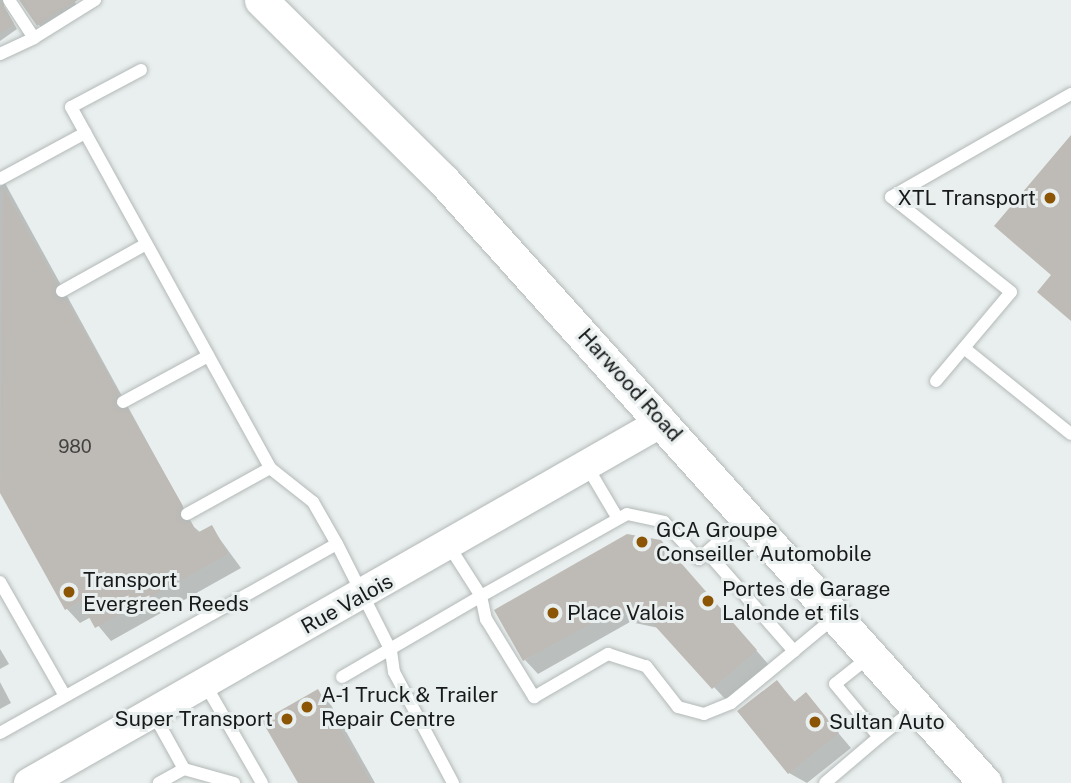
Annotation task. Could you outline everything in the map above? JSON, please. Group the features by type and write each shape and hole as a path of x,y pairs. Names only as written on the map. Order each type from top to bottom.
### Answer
{"main road":[{"name":"Harwood Road","path":"261,0 443,180 872,654 985,783"}],"street":[{"name":"Rue Valois","path":"35,782 587,468 662,422"}],"lane":[{"path":"9,0 34,38"},
{"path":"0,54 34,38 95,0"},
{"path":"141,70 71,107 270,468 313,502 337,544 359,597 391,651 394,672 453,783"},
{"path":"936,381 1011,292 891,197 1071,94"},
{"path":"0,179 85,133"},
{"path":"62,291 146,244"},
{"path":"964,348 1071,434"},
{"path":"123,402 208,356"},
{"path":"187,514 270,468"},
{"path":"587,468 617,517"},
{"path":"342,677 391,651 617,517 653,516 699,559 747,516"},
{"path":"0,733 337,544"},
{"path":"449,546 481,596 486,619 534,697 608,654 646,666 678,707 704,714 731,703 837,616"},
{"path":"707,552 794,651"},
{"path":"0,582 65,696"},
{"path":"872,654 835,684 879,737"},
{"path":"205,684 262,783"},
{"path":"825,783 918,706"},
{"path":"153,713 184,769"},
{"path":"159,783 184,769 234,783"}],"building":[{"path":"0,0 14,24 0,34"},
{"path":"19,0 78,0 37,26"},
{"path":"1071,135 1071,321 1037,292 1051,275 994,226"},
{"path":"3,187 57,284 55,296 66,299 119,394 116,407 128,409 183,506 180,519 191,522 197,533 212,525 228,554 95,628 80,601 65,610 0,493"},
{"name":"Place Valois","path":"627,534 661,540 757,650 712,689 645,615 616,610 523,661 494,610"},
{"path":"777,680 794,702 806,692 839,733 788,774 737,711"},
{"path":"318,689 371,783 298,783 262,721"}],"place":[{"name":"XTL Transport","path":"1050,198"},
{"name":"GCA Groupe Conseiller Automobile","path":"642,542"},
{"name":"Transport Evergreen Reeds","path":"69,592"},
{"name":"Portes de Garage Lalonde et fils","path":"708,601"},
{"name":"Place Valois","path":"553,613"},
{"name":"A-1 Truck & Trailer Repair Centre","path":"307,707"},
{"name":"Super Transport","path":"287,719"},
{"name":"Sultan Auto","path":"815,722"}]}
